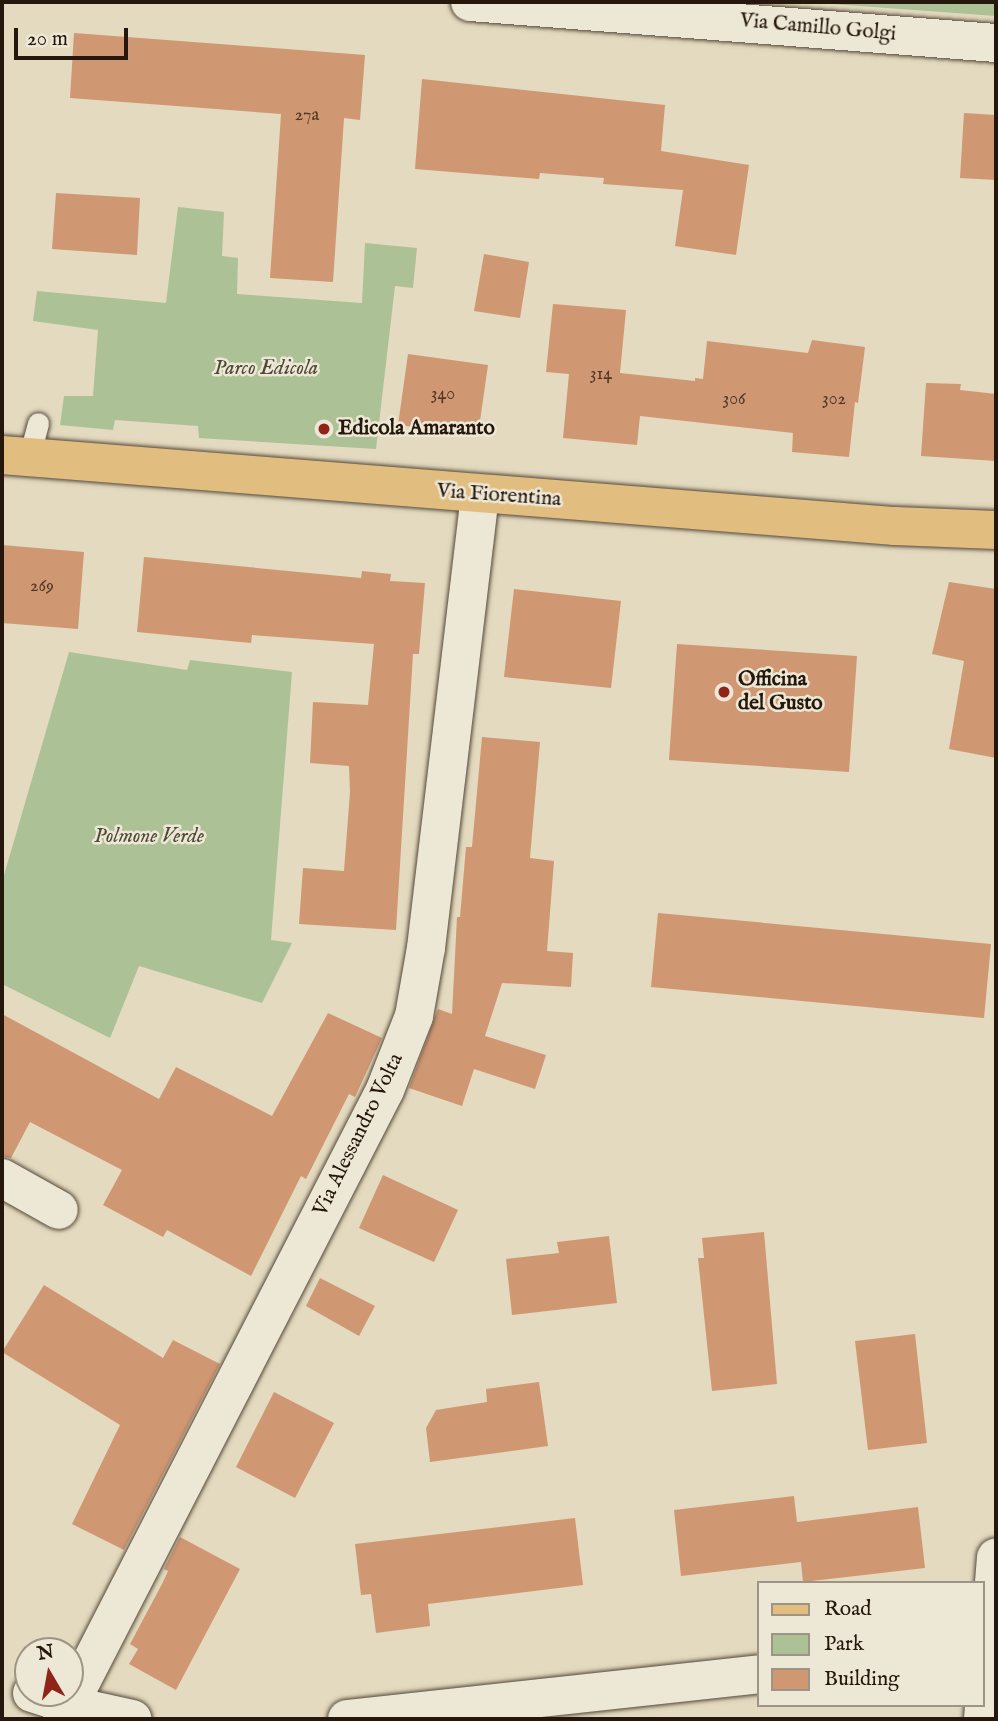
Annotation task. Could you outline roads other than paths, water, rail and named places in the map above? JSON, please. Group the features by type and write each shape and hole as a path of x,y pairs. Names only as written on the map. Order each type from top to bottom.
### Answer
{"main road":[{"name":"Via Fiorentina","path":"23,445 480,495 895,526 996,530"}],"street":[{"name":"Via Camillo Golgi","path":"470,2 555,5 996,43"},
{"name":"Via Alessandro Volta","path":"65,1712 385,1090 414,1016 428,935 480,495"},
{"path":"2,1178 59,1210"},
{"path":"984,1684 985,1649 996,1558"},
{"path":"348,1719 757,1674"},
{"path":"65,1712 132,1719"}],"place":[{"name":"Edicola Amaranto","path":"324,429"},
{"name":"Officina del Gusto","path":"724,692"}],"park label":[{"name":"Parco Edicola","path":"266,369"},
{"name":"Polmone Verde","path":"149,837"}]}
